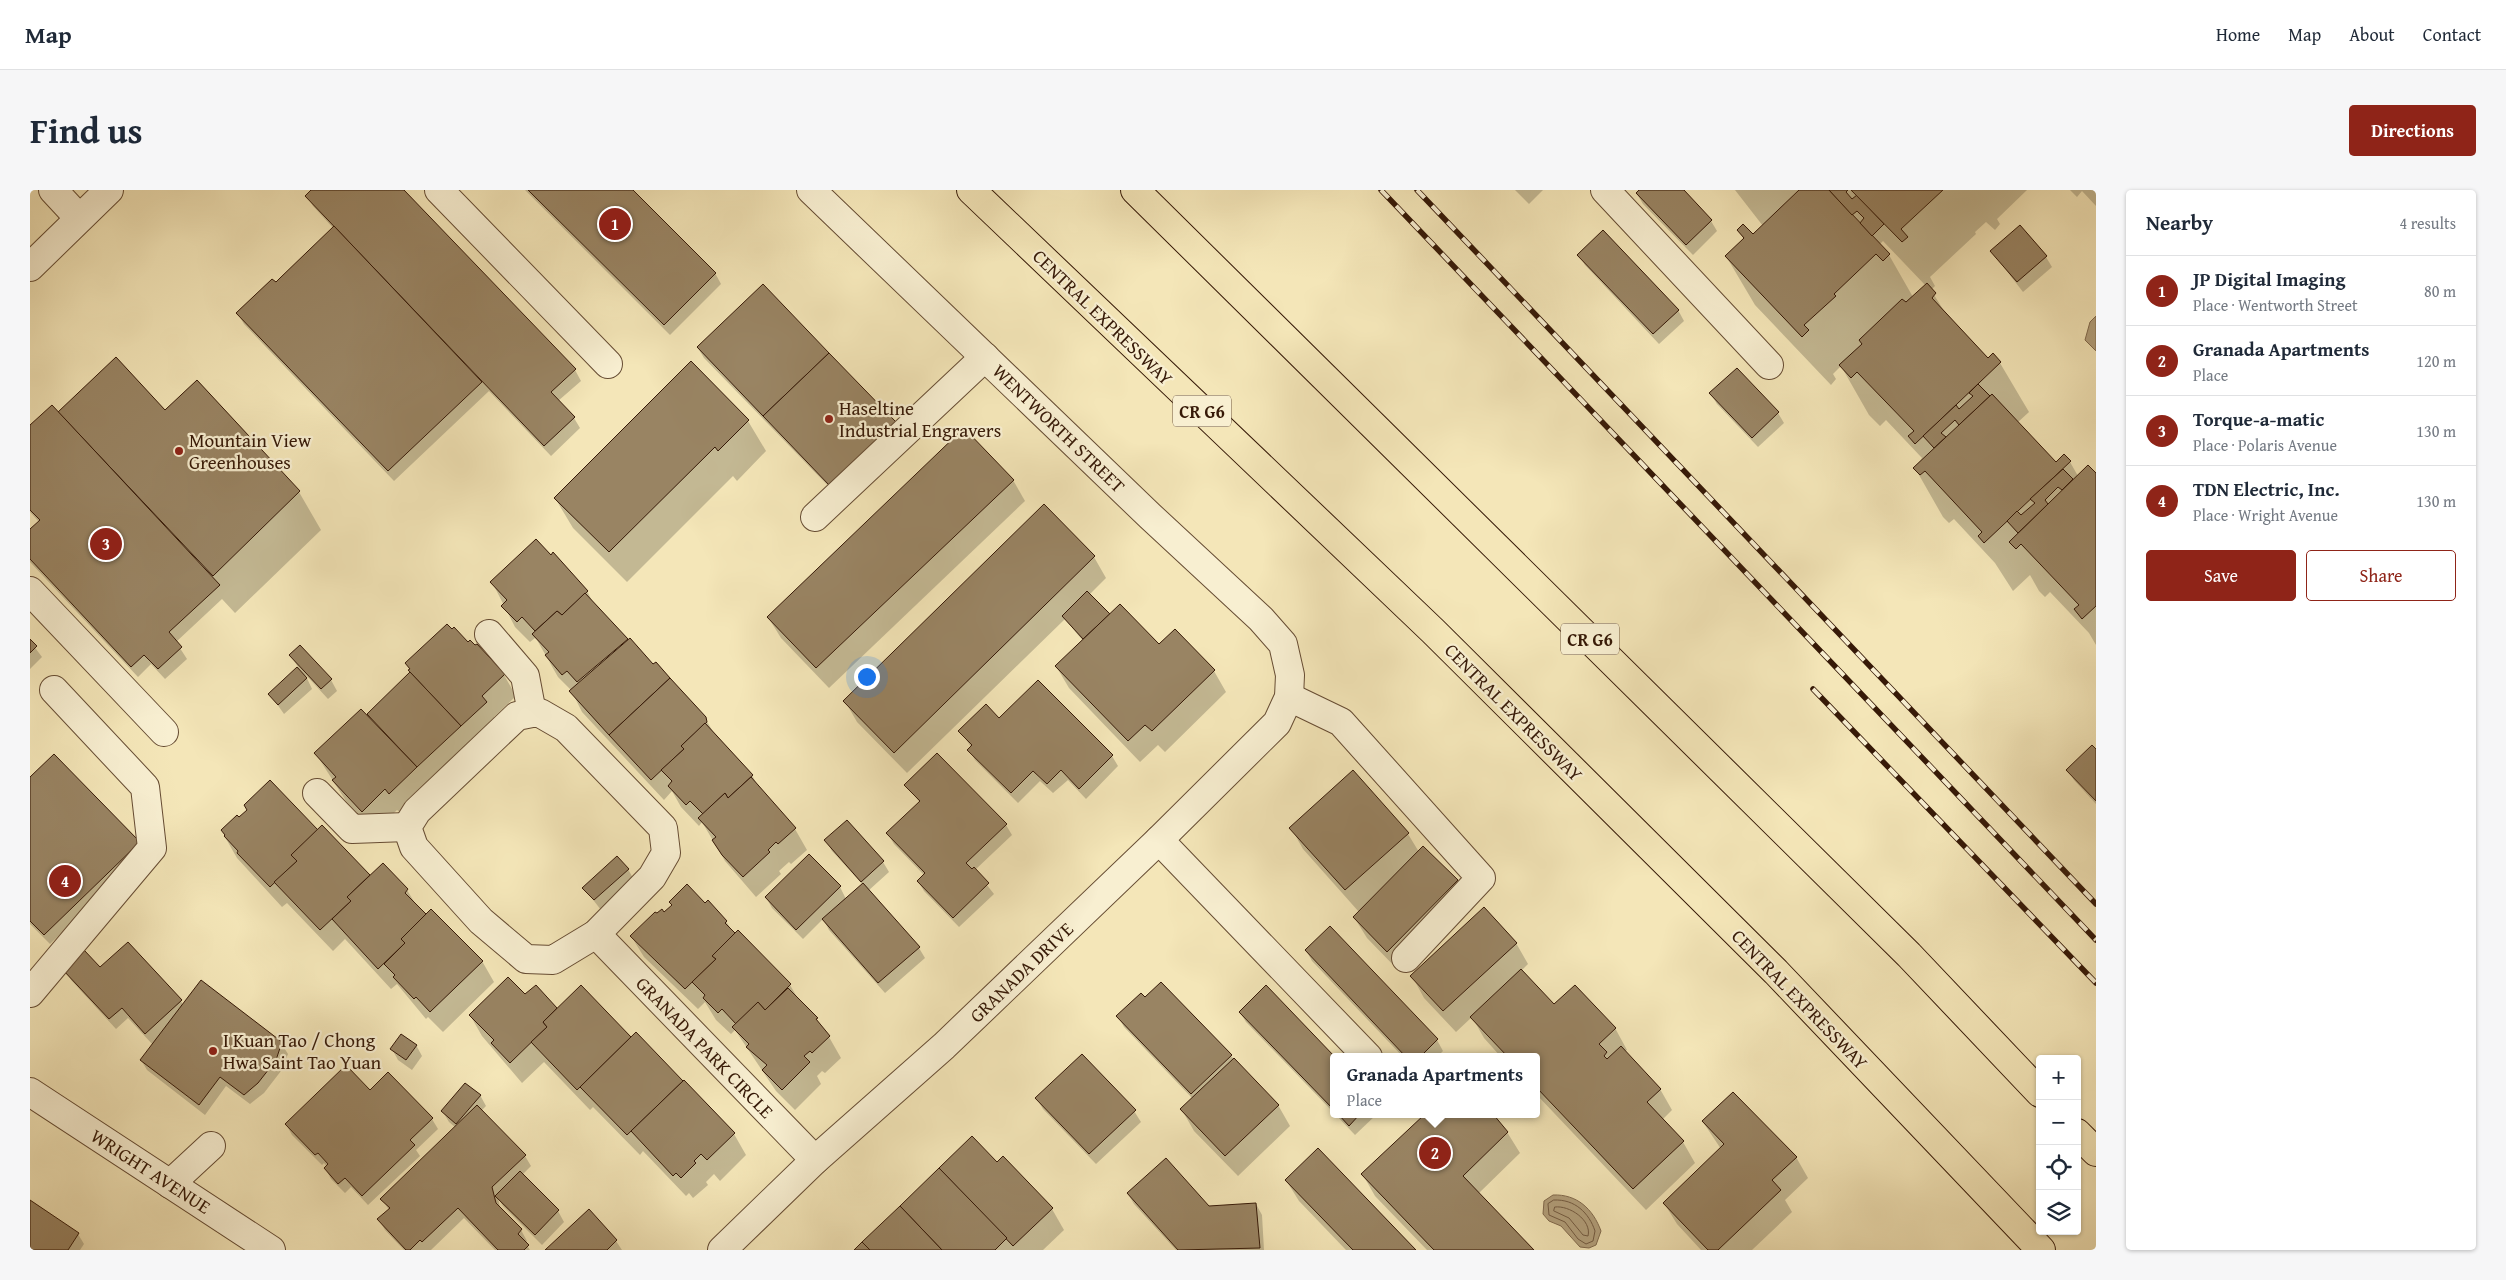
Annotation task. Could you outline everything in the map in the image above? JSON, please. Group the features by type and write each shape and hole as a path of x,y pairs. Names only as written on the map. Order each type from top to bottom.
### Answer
{"highway":[{"name":"CENTRAL EXPRESSWAY","path":"971,190 1461,659 1776,972 2041,1250"},
{"name":"CR G6","path":"1135,190 1909,956 2036,1089"},
{"path":"2081,1137 2096,1152"}],"street":[{"path":"53,190 79,218"},
{"path":"30,267 109,190"},
{"path":"439,190 608,364"},
{"name":"WENTWORTH STREET","path":"811,190 1261,619 1283,644 1290,686"},
{"path":"1605,190 1769,365"},
{"path":"815,517 985,357"},
{"path":"30,591 164,732"},
{"path":"489,634 525,676 532,713"},
{"path":"1290,686 1341,722 1482,878 1406,958"},
{"name":"GRANADA DRIVE","path":"722,1250 814,1160 944,1046 1159,840 1277,723 1290,686"},
{"path":"30,994 152,848 145,788 54,690"},
{"path":"540,713 566,728 663,828 666,853 652,877 596,934 553,960 526,959 481,921 414,847 407,827 417,811 517,716 540,713"},
{"path":"317,793 352,829 407,827"},
{"path":"1159,840 1364,1053"},
{"name":"GRANADA PARK CIRCLE","path":"596,934 814,1160"},
{"name":"WRIGHT AVENUE","path":"30,1092 271,1250"},
{"path":"170,1184 211,1146"}],"water":[{"path":"2096,316 2096,351 2085,340 2090,322"},
{"path":"1553,1195 1570,1197 1583,1204 1589,1210 1601,1231 1596,1245 1589,1248 1580,1247 1561,1226 1549,1221 1543,1214 1544,1201"}],"building":[{"path":"311,190 404,190 576,369 551,392 575,417 544,446 305,196"},
{"path":"528,190 633,190 716,273 664,325"},
{"path":"1639,190 1684,190 1712,220 1686,245 1636,193"},
{"path":"1799,190 1829,190 1890,254 1883,261 1876,254 1834,294 1836,296 1804,325 1809,330 1802,337 1725,256 1744,238 1737,230 1743,224 1753,234"},
{"path":"1829,190 1848,190 1846,192 1852,199 1857,195 1884,224 1872,236 1860,223 1864,218 1857,211 1852,215"},
{"path":"1851,190 1943,190 1901,229 1908,237 1902,242"},
{"path":"2020,225 2047,256 2017,282 1990,251"},
{"path":"334,226 482,382 388,471 236,313 272,279 276,282"},
{"path":"1603,230 1679,310 1653,334 1577,255"},
{"path":"1927,283 1936,293 1932,298 1988,358 1993,353 2001,362 1915,444 1908,436 1914,431 1857,372 1851,378 1839,365 1862,344 1859,340 1902,299 1906,302"},
{"path":"763,284 829,353 763,416 697,347"},
{"name":"Haseltine Industrial Engravers","path":"829,353 896,422 829,485 763,416"},
{"name":"Mountain View Greenhouses","path":"116,357 165,410 197,380 300,491 213,576 58,412"},
{"path":"691,361 749,420 718,451 715,447 609,552 554,498"},
{"path":"1737,368 1779,412 1752,438 1709,393"},
{"path":"1978,384 1990,396 1959,425 1955,420 1941,433 1946,437 1934,448 1923,436 1956,405 1959,409 1973,396 1969,393"},
{"path":"1992,394 2056,462 2064,454 2071,461 1984,543 1978,536 1982,532 1925,471 1920,475 1913,468"},
{"path":"52,405 220,585 169,632 182,647 158,669 144,655 131,667 30,559 30,529 40,520 30,510 30,425"},
{"path":"964,428 1014,480 816,668 767,617"},
{"path":"2088,465 2096,473 2096,606 2082,619 2074,609 2079,605 2021,544 2016,549 2009,542"},
{"path":"2063,469 2073,479 2062,490 2058,487 2045,500 2048,504 2018,533 2007,521 2017,511 2021,515 2035,503 2030,499"},
{"path":"1044,504 1095,556 894,753 843,701"},
{"path":"536,539 551,555 553,552 588,591 562,615 557,611 535,631 522,617 517,622 501,606 507,600 490,582"},
{"path":"1087,591 1110,614 1083,639 1062,616"},
{"path":"585,593 628,639 577,682 567,671 562,675 545,655 549,652 532,634 557,611 562,615"},
{"path":"1120,604 1159,644 1175,629 1215,670 1152,731 1145,725 1128,741 1055,666"},
{"path":"447,624 452,629 454,627 468,642 470,640 475,645 477,644 505,674 482,696 487,702 461,726 408,670 410,669 405,663"},
{"path":"630,638 653,664 656,662 670,678 609,735 569,691"},
{"path":"30,639 37,646 30,653"},
{"path":"300,645 332,679 321,689 289,655"},
{"path":"297,667 307,678 278,705 268,694"},
{"path":"410,672 461,726 417,767 367,714"},
{"path":"670,678 706,717 707,722 681,746 684,749 651,780 609,735"},
{"path":"1038,680 1113,755 1079,789 1061,770 1047,784 1033,771 1011,793 967,750 972,745 958,731 986,704 999,718"},
{"path":"361,709 417,767 389,794 385,789 362,812 332,780 336,777 314,753"},
{"path":"705,723 753,775 728,798 725,793 703,814 690,801 686,805 668,786 672,781 661,770 684,749 681,746"},
{"path":"2092,745 2096,749 2096,801 2066,770"},
{"path":"937,753 1007,824 966,863 972,869 974,867 989,883 953,918 917,881 925,873 886,833 920,801 904,785"},
{"path":"54,754 140,842 44,935 30,921 30,777"},
{"path":"1353,770 1409,833 1345,890 1289,828"},
{"path":"751,777 796,828 778,844 776,842 768,850 770,852 743,877 722,855 712,840 716,837 698,818 725,793 728,798"},
{"path":"270,780 318,830 291,855 297,861 270,887 237,853 238,851 221,830 237,815 239,817 247,810 244,805"},
{"path":"847,820 884,861 861,882 824,840"},
{"path":"322,825 370,875 347,897 351,901 320,930 274,882 297,861 291,855"},
{"path":"1423,846 1458,880 1387,952 1353,917"},
{"path":"809,854 841,886 796,930 765,897"},
{"path":"617,856 629,869 594,900 582,888"},
{"path":"383,863 408,889 405,893 426,914 401,939 405,943 378,969 332,919 351,901 347,897"},
{"path":"863,883 920,947 878,983 822,919"},
{"path":"687,884 705,903 708,900 735,933 712,956 716,959 685,989 630,936 655,912 657,913 662,909 664,912 672,905 669,902"},
{"path":"1484,907 1517,943 1443,1011 1410,976"},
{"path":"431,909 483,961 430,1012 416,997 414,999 393,977 395,975 384,964 405,943 401,939"},
{"path":"1330,926 1438,1039 1424,1053 1402,1053 1305,950"},
{"path":"738,930 791,984 765,1010 758,1002 736,1024 722,1009 718,1013 703,998 705,995 692,982 716,959 712,956"},
{"path":"128,942 182,1000 145,1034 122,1008 109,1019 63,970 84,950 100,967"},
{"path":"1521,969 1554,1004 1575,985 1616,1028 1599,1044 1607,1052 1604,1056 1607,1059 1621,1046 1661,1089 1647,1102 1684,1141 1633,1189 1540,1091 1540,1053 1504,1053 1470,1017"},
{"path":"508,977 525,994 536,985 557,1008 543,1022 547,1027 510,1063 491,1043 494,1040 469,1015"},
{"name":"I Kuan Tao / Chong Hwa Saint Tao Yuan","path":"201,980 282,1042 276,1060 258,1083 244,1095 220,1077 199,1105 140,1060"},
{"path":"1161,982 1232,1055 1191,1094 1116,1016 1141,993 1145,997"},
{"path":"581,985 631,1037 577,1090 531,1042 547,1027 543,1022"},
{"path":"1266,985 1331,1053 1330,1106 1239,1012"},
{"path":"788,988 818,1018 816,1019 830,1036 812,1053 810,1051 804,1056 810,1062 782,1090 762,1070 767,1065 746,1047 749,1044 732,1027 758,1002 765,1010"},
{"path":"636,1032 683,1081 627,1135 580,1087"},
{"path":"401,1034 417,1045 406,1060 390,1049"},
{"path":"1082,1054 1136,1110 1089,1154 1035,1098"},
{"path":"1234,1058 1279,1105 1225,1156 1180,1109"},
{"path":"346,1065 370,1090 388,1072 433,1118 410,1140 415,1145 362,1196 345,1178 338,1184 324,1168 328,1164 318,1153 315,1155 285,1124"},
{"path":"684,1080 735,1133 707,1160 701,1154 694,1161 696,1163 681,1178 676,1173 673,1176 631,1131"},
{"path":"465,1083 481,1095 456,1124 441,1111"},
{"path":"1733,1092 1797,1157 1772,1180 1781,1190 1718,1250 1708,1250 1663,1203 1724,1144 1702,1121"},
{"path":"477,1105 526,1155 492,1187 496,1203 522,1229 518,1234 529,1245 524,1250 498,1250 458,1208 422,1242 420,1240 410,1250 406,1250 377,1219 390,1208 380,1199"},
{"path":"1342,1118 1356,1118 1349,1126"},
{"path":"1421,1118 1496,1118 1508,1132 1463,1176 1534,1250 1434,1250 1361,1174"},
{"path":"972,1136 997,1162 1003,1156 1053,1208 1013,1246 939,1168"},
{"path":"1318,1148 1416,1250 1353,1250 1285,1180"},
{"path":"1166,1158 1209,1206 1256,1203 1260,1248 1178,1250 1127,1193"},
{"path":"939,1168 1007,1238 995,1250 942,1250 900,1206"},
{"path":"520,1171 559,1210 535,1235 495,1196"},
{"path":"30,1200 79,1233 68,1250 30,1250"},
{"path":"900,1206 942,1250 870,1250 862,1242"},
{"path":"589,1209 617,1240 607,1250 545,1250"},
{"path":"862,1242 870,1250 854,1250"}],"railway":[{"path":"1381,190 2096,940"},
{"path":"1417,190 2096,904"},
{"path":"1813,689 2096,983"}],"place":[{"name":"JP Digital Imaging","path":"615,224"},
{"name":"Haseltine Industrial Engravers","path":"829,419"},
{"name":"Mountain View Greenhouses","path":"179,451"},
{"name":"Torque-a-matic","path":"106,544"},
{"name":"TDN Electric, Inc.","path":"65,881"},
{"name":"I Kuan Tao / Chong Hwa Saint Tao Yuan","path":"213,1051"},
{"name":"Granada Apartments","path":"1435,1153"}]}
